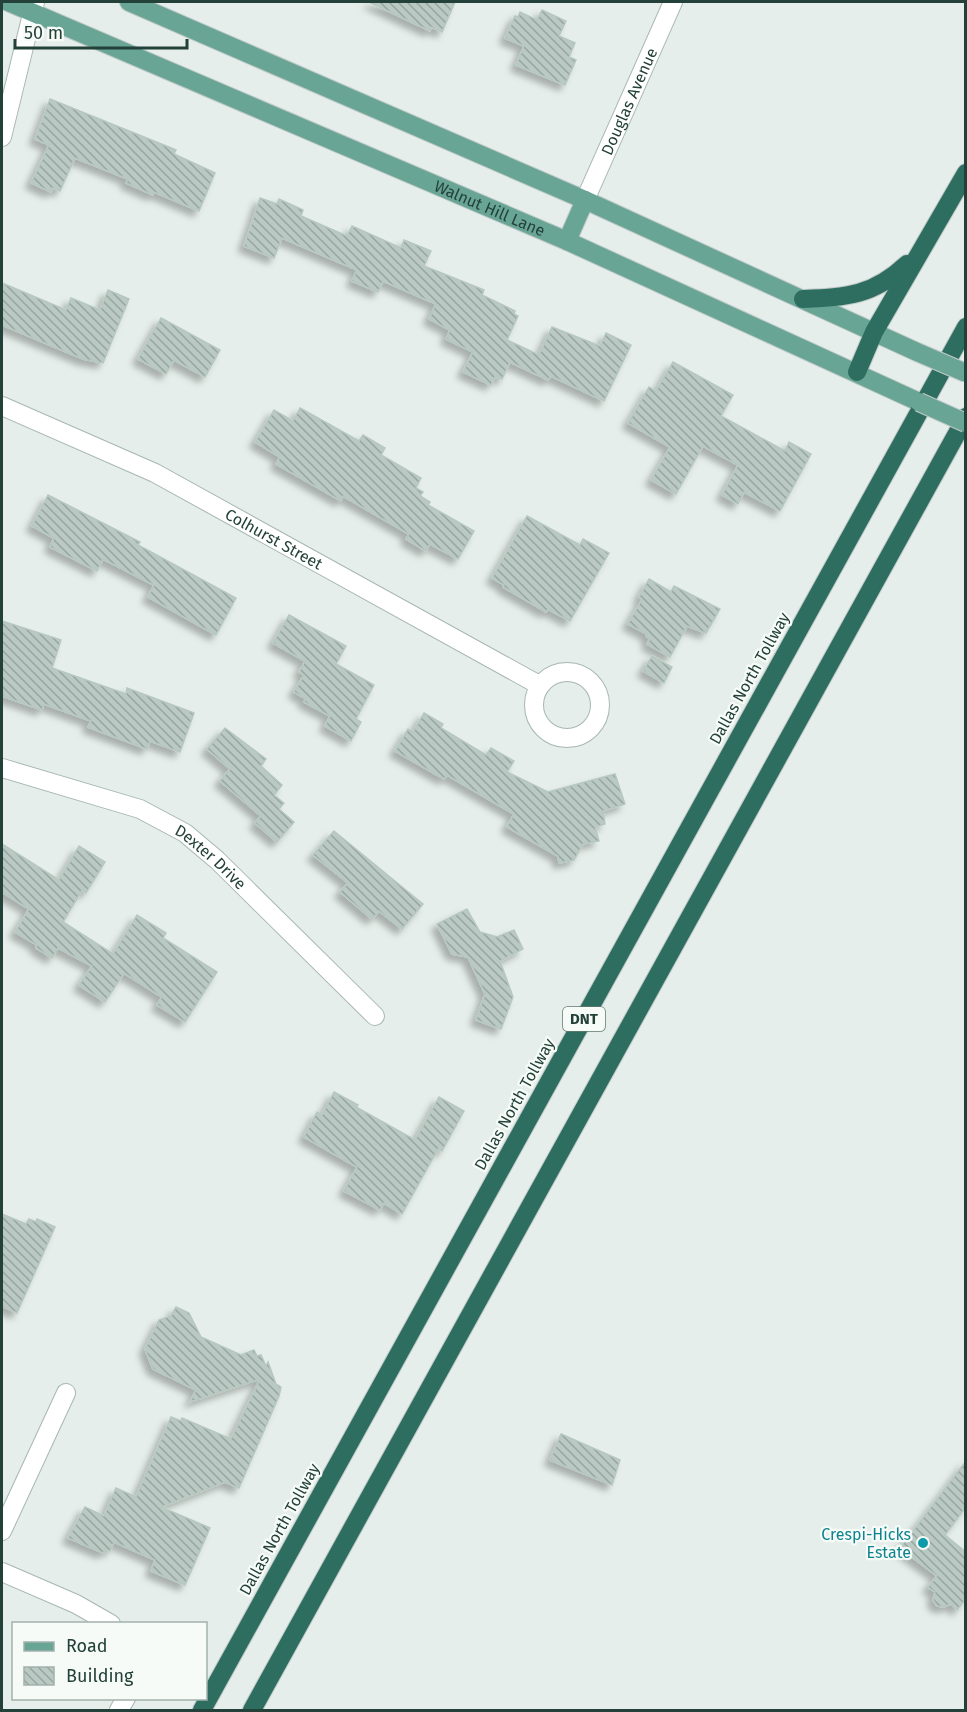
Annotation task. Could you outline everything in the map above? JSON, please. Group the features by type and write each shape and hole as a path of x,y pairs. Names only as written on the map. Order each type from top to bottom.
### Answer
{"highway":[{"path":"857,372 874,332 966,173"},
{"path":"803,299 859,295 890,279 919,252"},
{"name":"Dallas North Tollway","path":"202,1710 966,327"},
{"name":"DNT","path":"252,1710 966,417"}],"main road":[{"name":"Walnut Hill Lane","path":"8,2 34,7 567,241 966,423"},
{"path":"129,2 585,200 966,373"},
{"path":"567,241 585,200"}],"street":[{"name":"Douglas Avenue","path":"585,200 673,2"},
{"path":"2,137 34,7"},
{"name":"Colhurst Street","path":"2,406 154,473 539,685"},
{"name":"Dexter Drive","path":"2,768 140,809 185,833 218,860 375,1016"},
{"path":"2,1531 66,1393"},
{"path":"2,1572 76,1604 109,1622"}],"building":[{"path":"369,2 455,2 442,32 431,27 430,31"},
{"path":"542,10 566,21 559,36 575,43 569,57 576,60 565,85 516,65 524,46 505,38 515,16 518,17 520,12 537,20"},
{"path":"50,99 176,150 174,154 215,173 199,211 154,192 153,195 126,183 128,179 75,158 60,191 53,188 51,192 31,183 49,145 35,139"},
{"path":"260,198 277,204 279,199 303,210 301,216 347,236 352,226 401,248 404,240 431,251 424,266 484,290 482,295 515,311 514,314 518,316 507,340 539,355 552,327 600,346 606,333 631,345 604,401 551,376 548,380 510,362 502,379 495,377 491,385 463,372 473,352 446,339 450,330 429,319 436,304 383,281 378,292 352,281 357,270 282,238 274,258 244,246"},
{"path":"2,283 66,310 71,298 100,310 108,290 129,299 103,363 83,359 2,325"},
{"path":"161,318 220,350 205,377 174,360 166,374 138,359"},
{"path":"673,362 733,395 721,416 785,451 789,442 811,454 780,511 744,492 738,504 722,495 738,465 703,446 676,494 651,480 670,447 628,423 649,387 656,391"},
{"path":"300,408 359,441 363,435 385,448 381,455 421,478 416,488 423,492 420,496 430,502 428,505 474,531 458,559 430,544 426,551 406,539 409,534 343,496 341,501 276,464 280,457 255,442 274,410 293,421"},
{"path":"48,495 140,542 138,545 236,598 216,635 148,597 154,585 103,559 97,571 50,547 54,538 32,526"},
{"path":"527,516 580,545 583,539 609,553 570,621 548,609 546,612 492,578"},
{"path":"649,579 671,592 674,586 720,609 706,633 687,626 670,657 647,644 650,639 646,636 647,634 628,624 642,599 639,597"},
{"path":"289,615 346,646 336,664 374,685 356,719 361,722 351,741 325,726 330,716 304,702 306,699 294,692 304,675 299,672 305,661 273,643"},
{"path":"2,621 61,640 52,668 126,694 127,688 194,713 180,752 150,741 147,749 88,727 91,721 44,704 42,710 2,696"},
{"path":"652,656 672,667 664,683 643,671"},
{"path":"424,713 443,724 441,728 486,755 491,748 514,761 507,772 548,792 615,774 625,804 603,811 605,824 595,827 599,841 583,844 574,860 559,863 558,856 507,827 514,814 447,775 444,779 395,751 408,729 413,732"},
{"path":"225,728 266,759 261,766 282,785 274,795 284,803 279,809 294,822 277,842 255,823 261,816 220,781 230,769 207,749"},
{"path":"334,831 423,904 402,929 379,911 372,919 340,892 348,883 313,855"},
{"path":"2,844 59,880 79,846 105,862 86,893 82,890 63,922 113,954 137,915 166,933 163,938 217,972 185,1022 157,1005 162,997 124,973 105,1002 79,985 92,966 58,948 52,958 36,948 37,945 15,932 29,909 2,892"},
{"path":"467,909 480,932 497,937 514,930 523,949 500,961 513,997 501,1029 476,1020 485,994 468,957 452,954 437,924"},
{"path":"334,1092 415,1140 439,1097 464,1111 442,1151 438,1149 402,1214 384,1203 380,1210 344,1191 357,1167 304,1137 317,1112 322,1115"},
{"path":"2,1214 26,1224 29,1219 36,1222 37,1219 55,1227 17,1313 2,1306"},
{"path":"176,1307 189,1313 201,1337 241,1355 254,1350 257,1356 261,1355 266,1366 268,1362 276,1384 281,1387 239,1488 225,1482 161,1507 210,1528 185,1585 151,1571 155,1560 114,1542 110,1551 105,1549 103,1553 68,1538 85,1507 104,1516 116,1488 136,1497 171,1417 181,1421 182,1418 231,1439 260,1379 190,1402 196,1390 153,1369 145,1349 159,1320 171,1316"},
{"path":"561,1434 620,1460 612,1485 550,1460"},
{"name":"Crespi-Hicks Estate","path":"966,1461 966,1507 945,1535 966,1552 966,1599 957,1610 951,1604 944,1607 937,1606 933,1600 935,1592 928,1587 937,1576 900,1548"}],"place":[{"name":"Crespi-Hicks Estate","path":"923,1543"}]}
